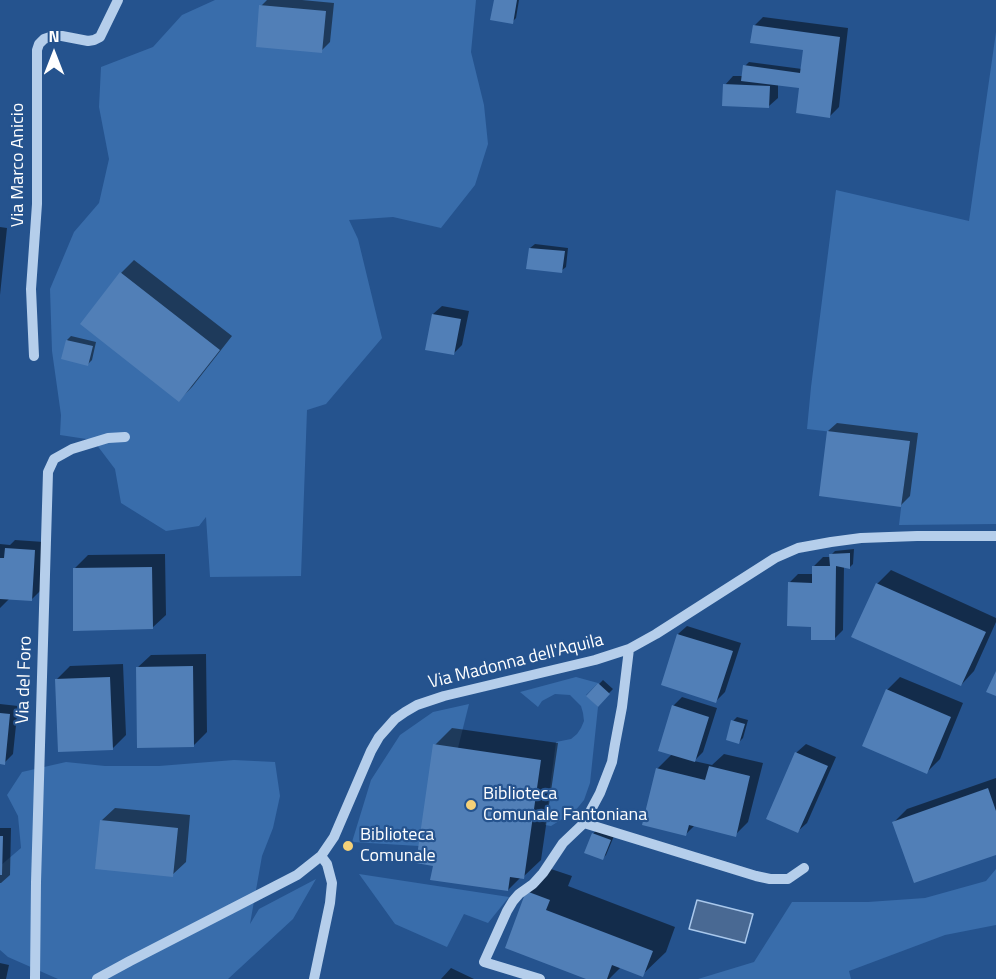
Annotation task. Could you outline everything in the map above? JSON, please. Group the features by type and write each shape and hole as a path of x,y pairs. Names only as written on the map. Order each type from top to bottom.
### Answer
{"street":[{"name":"Via Marco Anicio","path":"34,356 31,289 37,204 37,50 44,39 53,36 88,41 100,38 118,0"},
{"name":"Via del Foro","path":"35,979 48,472 54,459 72,449 108,438 125,436"},
{"name":"Via Madonna dell'Aquila","path":"97,979 297,875 321,856 334,837 371,751 386,728 417,705 436,698 629,650 775,558 798,548 861,538 996,536"},
{"path":"540,979 484,962 513,901 533,884 563,843 584,823 600,793 612,762 629,650"},
{"path":"584,823 770,879 788,879 804,868"},
{"path":"314,979 332,883 327,864 321,856"}],"shaded area":[{"path":"215,0 476,0 471,52 484,105 488,144 475,185 441,228 393,217 349,220 358,239 382,338 326,404 307,410 301,576 210,577 206,517 199,526 166,531 121,503 115,469 93,440 60,435 61,415 52,351 50,289 74,232 99,203 109,159 99,107 101,67 153,47 182,15"},
{"path":"996,32 996,524 899,525 909,441 807,429 836,190 969,221"},
{"path":"576,677 598,683 586,695 598,707 590,783 584,800 575,811 551,826 545,825 556,742 571,739 577,734 584,721 583,713 581,706 570,695 555,694 542,701 538,707 520,692"},
{"path":"469,704 458,748 419,846 352,842 371,780 400,735 433,712"},
{"path":"234,760 275,762 280,796 273,828 262,856 250,924 259,909 316,879 293,919 228,979 58,979 8,957 0,950 0,866 21,848 18,816 7,795 22,772 66,762 105,766 159,766"},
{"path":"996,869 996,925 945,935 849,971 851,979 698,979 754,962 792,902 868,902 925,898 986,881"},
{"path":"359,874 509,897 488,923 464,914 447,947 395,924"},
{"path":"697,900 753,914 745,943 689,929"}],"building":[{"path":"494,0 517,0 513,24 490,20"},
{"path":"259,5 326,11 322,53 256,47"},
{"path":"753,25 840,37 830,118 796,113 799,88 741,81 743,65 800,73 803,50 750,43"},
{"path":"723,84 770,86 769,108 722,106"},
{"path":"529,248 565,251 562,273 526,269"},
{"path":"120,272 220,350 179,402 80,324"},
{"path":"432,314 461,319 454,355 425,350"},
{"path":"66,340 93,346 88,366 61,359"},
{"path":"827,431 910,441 901,507 819,496"},
{"path":"5,548 35,550 32,601 0,599 0,558 4,558"},
{"path":"850,553 850,569 836,566 835,640 811,640 811,627 787,626 788,582 812,583 812,566 830,566 829,554"},
{"path":"152,567 153,629 73,631 73,568"},
{"path":"876,583 986,632 961,686 851,637"},
{"path":"677,634 733,651 716,703 661,685"},
{"path":"193,666 194,747 137,748 136,667"},
{"path":"996,671 996,696 986,692"},
{"path":"110,677 113,750 58,752 55,679"},
{"path":"598,683 610,694 598,707 586,696"},
{"path":"886,689 951,717 927,774 862,746"},
{"path":"672,705 709,717 695,762 658,751"},
{"path":"0,713 10,714 5,765 0,764"},
{"path":"731,720 745,724 739,744 726,740"},
{"path":"433,744 541,760 524,879 510,877 508,891 430,880 433,866 416,863"},
{"path":"795,752 828,766 798,833 766,819"},
{"path":"709,766 750,776 736,837 689,825 686,836 642,825 656,768 705,780"},
{"path":"988,788 996,811 996,855 914,883 892,822"},
{"path":"100,820 178,828 173,877 95,869"},
{"path":"592,833 611,840 603,860 584,853"},
{"path":"0,836 3,836 2,875 0,875"},
{"path":"526,891 550,900 546,910 653,951 643,977 612,965 607,979 586,979 505,948"}],"place":[{"name":"Biblioteca Comunale Fantoniana","path":"471,805"},
{"name":"Biblioteca Comunale","path":"348,846"}]}
